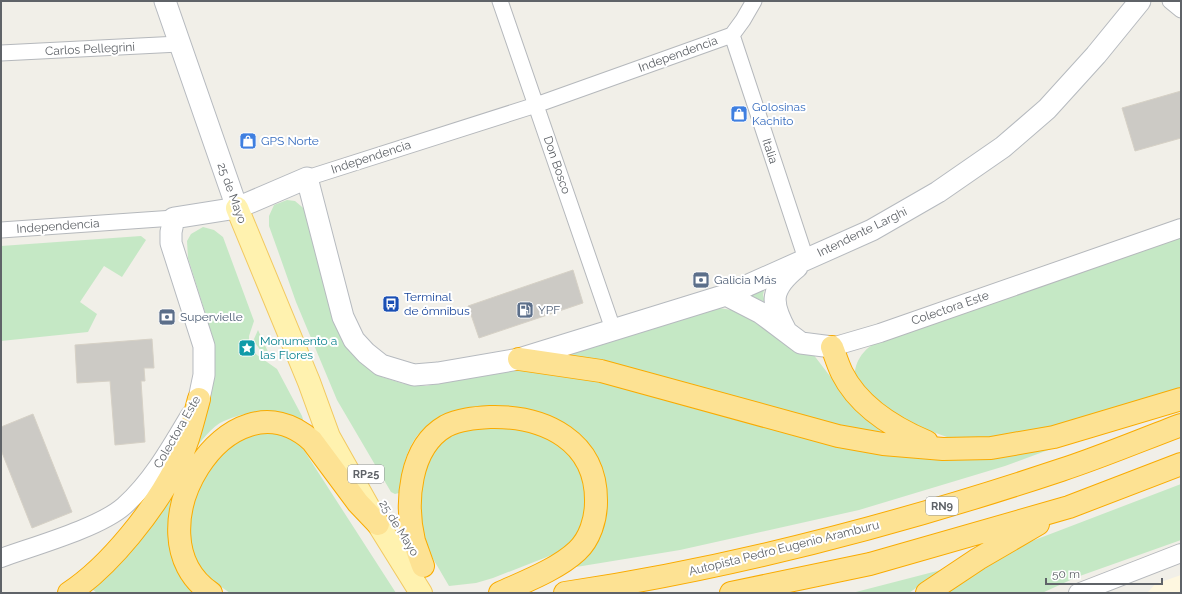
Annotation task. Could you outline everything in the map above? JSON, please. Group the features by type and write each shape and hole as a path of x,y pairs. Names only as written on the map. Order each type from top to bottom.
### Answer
{"highway":[{"path":"832,347 842,374 864,402 884,420 906,433 943,449"},
{"path":"519,359 601,371 838,436 883,444 943,449 991,448 1054,437 1181,399"},
{"path":"69,593 118,548 158,499 177,465 188,438 199,399"},
{"path":"423,566 414,540 410,506 412,479 418,457 431,439 446,426 462,420 482,417 503,417 527,420 551,428 570,440 583,455 592,474 596,495 596,513 588,536 577,551 557,565 500,593"},
{"path":"211,593 191,572 182,557 178,534 184,496 192,477 216,444 230,433 246,425 273,422 298,430 304,434 312,441 358,503 378,524"},
{"name":"Autopista Pedro Eugenio Aramburu","path":"564,593 698,570 847,535 1061,470 1181,425"},
{"path":"731,593 870,564 1069,507 1181,464"},
{"path":"927,593 978,559 1069,507"}],"main road":[{"name":"25 de Mayo","path":"166,1 178,44 237,208 309,382 329,437 378,524 421,593"},
{"name":"Intendente Larghi","path":"519,359 613,328 726,295 872,230 938,192 1003,147 1047,108 1096,56 1140,1"},
{"path":"307,178 343,317 354,340 366,353 381,365 414,375 438,373 519,359"},
{"name":"Independencia","path":"174,218 237,208 307,178"},
{"name":"Colectora Este","path":"174,218 171,232 171,243 204,346 204,376 199,399"},
{"path":"786,332 776,312 774,300 777,288 786,276 806,259"},
{"name":"Colectora Este","path":"726,295 749,306 802,343 812,346 832,347"},
{"name":"25 de Mayo","path":"309,382 340,428 393,520 423,566 438,593"}],"street":[{"name":"Don Bosco","path":"500,1 613,328"},
{"path":"732,35 744,20 754,1"},
{"path":"1170,1 1181,10"},
{"name":"Independencia","path":"307,178 536,105 732,35"},
{"name":"Italia","path":"732,35 806,259"},
{"name":"Carlos Pellegrini","path":"1,53 178,44"},
{"name":"Independencia","path":"1,230 174,218"},
{"name":"Colectora Este","path":"832,347 899,326 1181,228"},
{"name":"Colectora Este","path":"1,558 98,522 123,507 152,474 199,399"},
{"path":"1078,593 1181,553"}],"shaded area":[{"path":"1181,575 1181,593 1146,593 1155,584"}],"green space":[{"path":"287,200 295,201 308,212 351,351 363,364 382,377 404,384 426,386 504,369 520,368 593,376 841,445 1094,433 1005,466 859,510 680,550 570,568 596,528 576,435 564,423 540,412 503,406 483,406 464,409 446,415 430,424 414,440 405,460 399,493 395,494 391,492 337,400 296,302 269,226 269,216 274,205"},
{"path":"203,227 214,230 223,237 254,321 249,336 249,346 257,355 277,369 302,416 304,423 274,414 244,414 220,423 211,430 193,453 175,488 170,507 168,526 169,544 175,562 185,578 200,593 97,593 87,585 194,437 212,391 215,350 209,325 188,258 187,241 191,234"},
{"path":"1181,232 1181,388 1076,423 989,440 947,437 919,427 891,415 854,384 855,369 860,357 868,348 881,339"},
{"path":"141,236 146,240 122,277 104,266 80,302 97,314 88,332 1,341 1,246"},
{"path":"765,286 763,295 765,302 748,294"},
{"path":"719,308 738,311 754,318 779,340 797,350 813,354 856,410 884,434 851,431 563,355"},
{"path":"258,330 270,356 260,349 255,342 254,339"},
{"path":"510,422 569,445 590,497 578,533 569,545 557,553 493,578 476,583 449,586 425,545 416,487 421,464 446,433"},
{"path":"277,430 298,441 396,593 230,593 207,577 196,565 185,535 196,483 243,433"},
{"path":"1181,484 1181,540 1077,577 1042,593 935,593 1019,546"},
{"path":"941,570 909,593 852,593"}],"building":[{"path":"1181,91 1181,138 1135,151 1122,108"},
{"path":"573,270 583,303 479,338 468,306"},
{"path":"152,339 154,368 144,368 145,381 141,381 145,442 115,445 110,381 77,383 75,345"},
{"path":"33,414 72,512 32,528 1,450 1,427"}],"place":[{"name":"Golosinas Kachito","path":"739,114"},
{"name":"GPS Norte","path":"248,141"},
{"name":"Galicia Más","path":"701,280"},
{"name":"Terminal de ómnibus","path":"391,304"},
{"name":"YPF","path":"525,310"},
{"name":"Supervielle","path":"167,317"},
{"name":"Monumento a las Flores","path":"247,348"}]}
